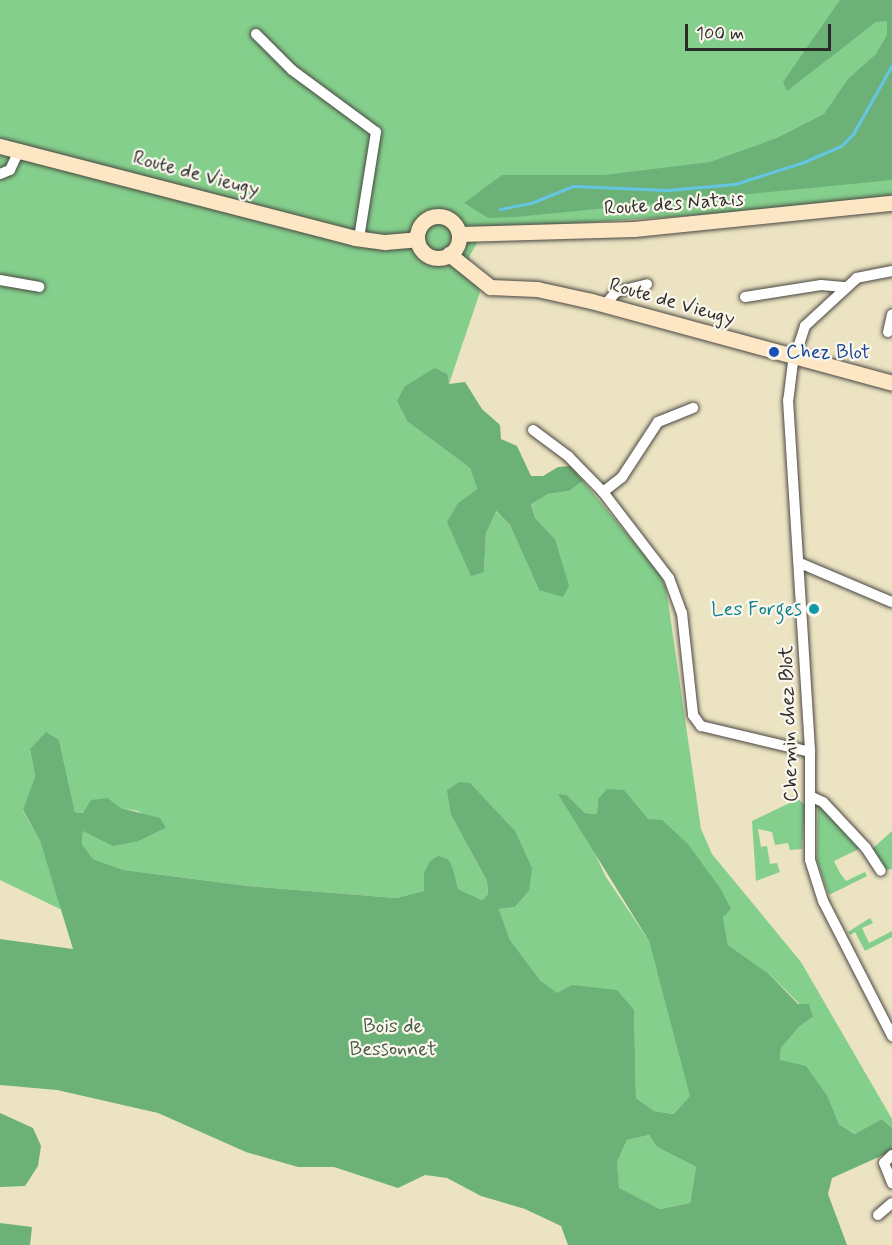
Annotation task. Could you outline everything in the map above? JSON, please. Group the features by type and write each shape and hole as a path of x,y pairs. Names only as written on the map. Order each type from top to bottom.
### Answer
{"street":[{"path":"256,34 292,70 376,132 359,238"},
{"name":"Route de Vieugy","path":"0,146 20,149 359,238 385,242 417,239 429,255 449,254 490,287 537,289 605,305 892,383"},
{"path":"0,174 10,170 20,149"},
{"name":"Route des Natais","path":"459,234 634,229 892,203"},
{"path":"417,239 421,224 434,216 450,220 459,234 458,243 449,254"},
{"path":"745,297 821,285 846,287 862,275 892,271"},
{"path":"0,280 39,287"},
{"path":"605,305 616,292 647,284"},
{"name":"Chemin chez Blot","path":"846,287 805,326 794,358 788,400 810,752 810,860 817,889 892,1036"},
{"path":"888,332 892,314"},
{"path":"603,492 622,477 658,422 693,408"},
{"path":"533,430 568,456 603,492 669,578 682,613 693,715 701,726 810,752"},
{"path":"800,564 892,602"},
{"path":"810,796 823,802 866,848 881,871"},
{"path":"892,1155 884,1163 892,1184"},
{"path":"878,1215 892,1203"}],"green space":[{"path":"0,0 892,0 892,196 774,210 485,229 469,257 480,292 449,384 408,422 470,468 477,489 458,503 484,572 486,533 495,511 510,525 539,590 555,539 535,518 531,503 548,494 569,491 583,481 659,573 666,588 701,829 712,854 801,962 892,1119 892,1128 882,1119 856,1134 839,1124 828,1097 780,1060 781,1048 800,1026 813,1017 768,973 728,945 723,917 624,791 598,799 597,814 585,813 567,795 606,877 649,941 691,1096 675,1114 654,1111 636,1098 634,1010 557,994 541,981 510,940 499,909 515,907 529,891 451,815 487,881 488,894 482,900 458,889 427,884 424,891 396,898 248,886 124,870 93,859 82,844 83,831 139,841 166,828 138,811 121,808 108,798 83,813 75,812 59,740 30,749 35,776 23,811 40,841 62,910 0,880"},
{"path":"840,0 892,0 892,180 516,217 488,218 464,203 502,175 604,175 710,162 777,138 824,114 848,79 876,54 887,35 887,21 876,22 787,91 783,82"},
{"path":"435,368 447,374 449,384 465,382 482,409 500,425 501,439 517,446 531,476 543,476 558,467 570,466 583,481 569,491 548,494 531,504 535,518 555,539 569,586 563,597 539,590 510,525 496,511 486,533 484,572 471,576 447,522 458,503 477,489 470,468 408,422 397,401 405,386"},
{"name":"Bois de Bessonnet","path":"46,732 59,740 75,812 83,813 91,800 108,798 121,808 160,818 166,828 139,841 113,846 83,831 82,844 93,859 124,870 248,886 396,898 424,891 424,873 430,861 438,856 448,859 458,889 482,900 488,894 487,881 451,815 447,790 459,782 470,783 515,831 532,868 529,891 515,907 499,909 510,940 541,981 557,993 572,985 617,990 634,1010 636,1098 654,1111 674,1114 690,1096 649,941 558,794 567,795 585,813 597,814 598,799 607,789 624,790 648,819 662,820 688,844 720,888 731,909 723,917 728,945 768,973 798,1004 809,1004 813,1017 800,1026 781,1048 780,1060 806,1066 828,1097 839,1124 855,1134 882,1119 892,1128 892,1151 832,1178 828,1194 847,1245 568,1245 561,1226 525,1209 481,1196 447,1178 425,1175 398,1188 334,1167 298,1167 246,1152 158,1113 57,1090 0,1085 0,939 73,949 40,841 23,810 35,776 30,749","holes":["649,1135 657,1147 696,1167 690,1203 660,1209 619,1188 617,1162 627,1140"]},
{"path":"798,799 805,805 802,849 790,850 788,843 775,845 772,832 758,829 761,847 767,846 770,864 777,863 780,872 756,881 752,821"},
{"path":"818,804 861,848 834,861 840,873 846,881 865,872 867,876 829,895 817,861"},
{"path":"892,831 892,869 884,870 872,849"},
{"path":"870,918 873,923 862,928 869,943 892,931 892,937 865,951 855,932 850,935 848,932"},
{"path":"0,1113 33,1128 41,1146 38,1166 25,1186 0,1187"},
{"path":"649,1135 657,1147 696,1167 690,1203 660,1209 618,1188 617,1162 627,1140"},
{"path":"0,1223 32,1227 30,1245 0,1245"}],"waterway":[{"path":"500,209 531,203 573,186 667,190 735,184 801,163 841,146 853,134 892,65"}],"place":[{"name":"Chez Blot","path":"774,352"},
{"name":"Les Forges","path":"814,609"}]}
